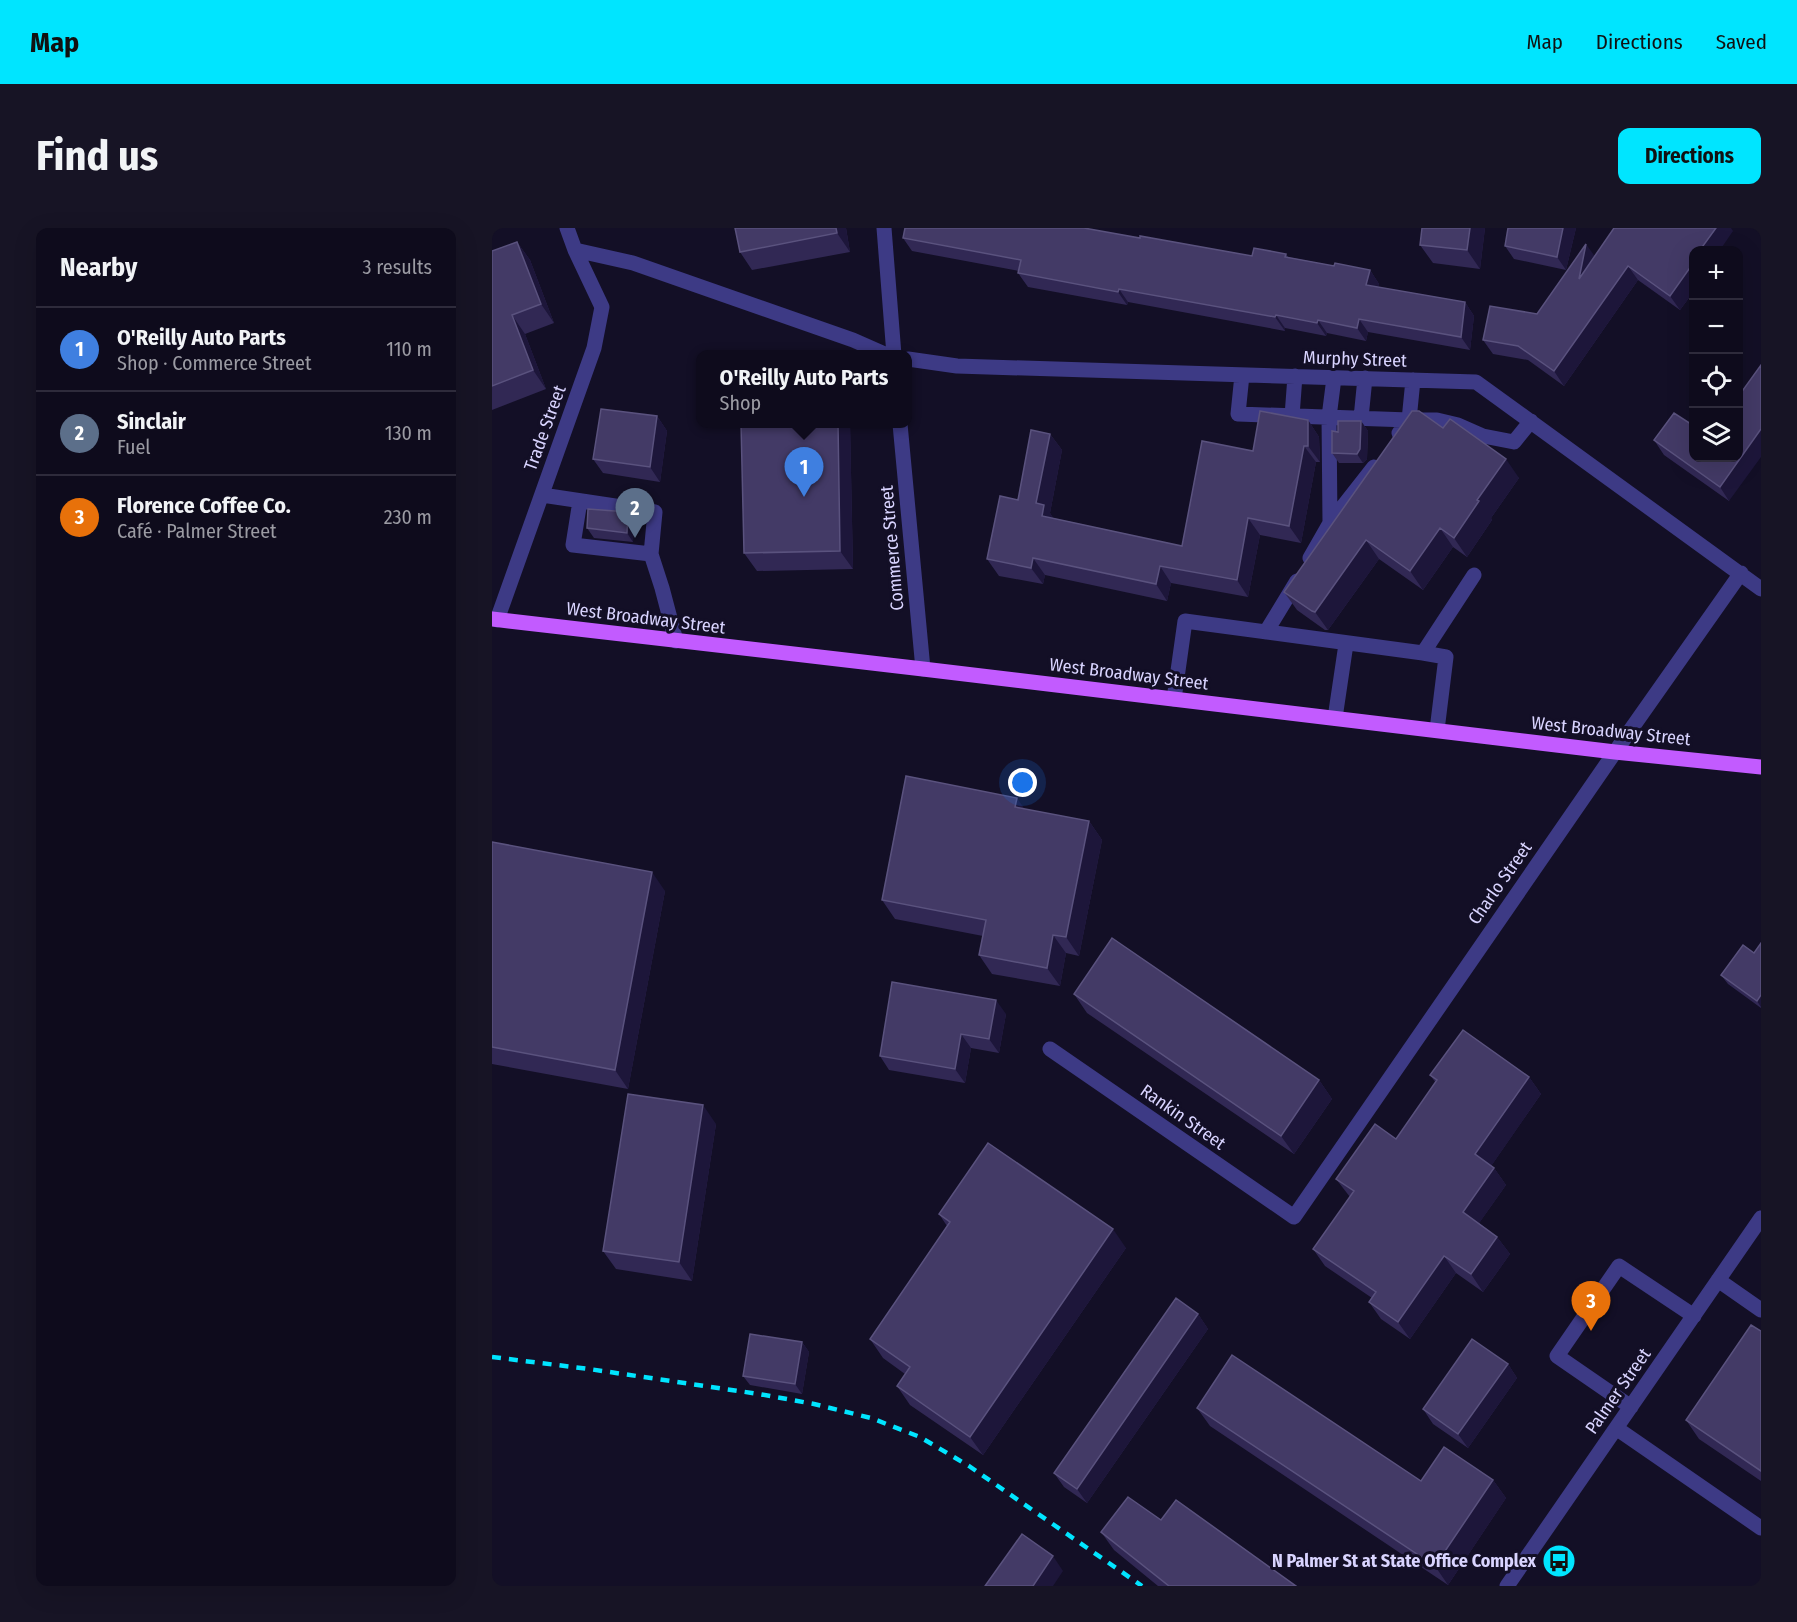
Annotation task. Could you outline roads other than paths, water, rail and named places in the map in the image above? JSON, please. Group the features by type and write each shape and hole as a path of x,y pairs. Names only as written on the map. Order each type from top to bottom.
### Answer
{"main road":[{"name":"West Broadway Street","path":"495,620 1615,752 1761,767"}],"street":[{"name":"Trade Street","path":"495,620 594,348 602,307 574,250 567,228"},
{"path":"884,228 894,350"},
{"path":"574,250 633,263 877,350"},
{"name":"Murphy Street","path":"912,360 957,366 1476,382 1761,589"},
{"path":"1242,375 1238,414 1437,420 1458,425 1483,436 1515,442 1531,421"},
{"path":"1292,416 1295,376"},
{"path":"1330,524 1329,417 1334,378"},
{"path":"1361,418 1365,378"},
{"path":"1266,633 1330,524 1409,420 1413,380"},
{"name":"Commerce Street","path":"900,428 923,669"},
{"path":"542,495 655,512 651,554 676,641"},
{"path":"580,501 573,544 651,554"},
{"name":"Charlo Street","path":"1294,1217 1741,573"},
{"path":"1424,653 1474,575"},
{"path":"1174,699 1185,621 1446,657 1437,730"},
{"path":"1335,718 1346,644"},
{"name":"Rankin Street","path":"1050,1049 1294,1217"},
{"name":"Palmer Street","path":"1507,1586 1761,1218"},
{"path":"1631,1407 1557,1356 1619,1266 1694,1316"},
{"path":"1718,1280 1761,1310"},
{"path":"1616,1428 1761,1528"}],"railway":[{"path":"492,1357 759,1394 871,1418 920,1437 969,1466 1142,1586"}],"place":[{"name":"O'Reilly Auto Parts","path":"804,497"},
{"name":"Sinclair","path":"635,538"},
{"name":"Florence Coffee Co.","path":"1591,1331"},
{"name":"N Palmer St at State Office Complex","path":"1559,1561"}]}
